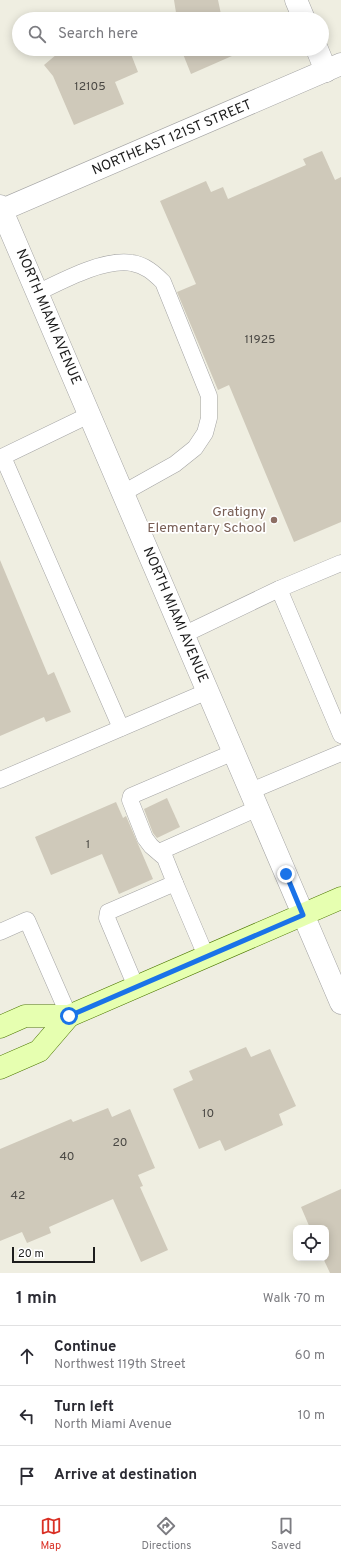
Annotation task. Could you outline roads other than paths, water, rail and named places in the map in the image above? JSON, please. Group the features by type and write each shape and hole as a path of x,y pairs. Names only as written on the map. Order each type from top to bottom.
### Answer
{"main road":[{"path":"0,1027 25,1016 69,1016 341,898"},
{"path":"0,1068 39,1051 69,1016"}],"street":[{"path":"296,0 301,12"},
{"path":"323,56 334,68"},
{"name":"NORTHEAST 121ST STREET","path":"1,208 334,68"},
{"name":"NORTH MIAMI AVENUE","path":"1,208 341,1003"}],"lane":[{"path":"37,293 79,274 110,263 133,263 151,270 163,282 209,396 209,418 205,433 195,448 174,464 123,493"},
{"path":"89,415 2,458 121,728"},
{"path":"183,635 279,589 341,563"},
{"path":"279,589 341,735"},
{"path":"0,780 208,691"},
{"path":"206,956 165,858 151,846 145,838 130,800 131,796 234,752"},
{"path":"159,852 341,752"},
{"path":"136,988 107,918 108,912 175,883"},
{"path":"0,932 27,920 69,1016"}],"place":[{"name":"Gratigny Elementary School","path":"274,520"}]}
